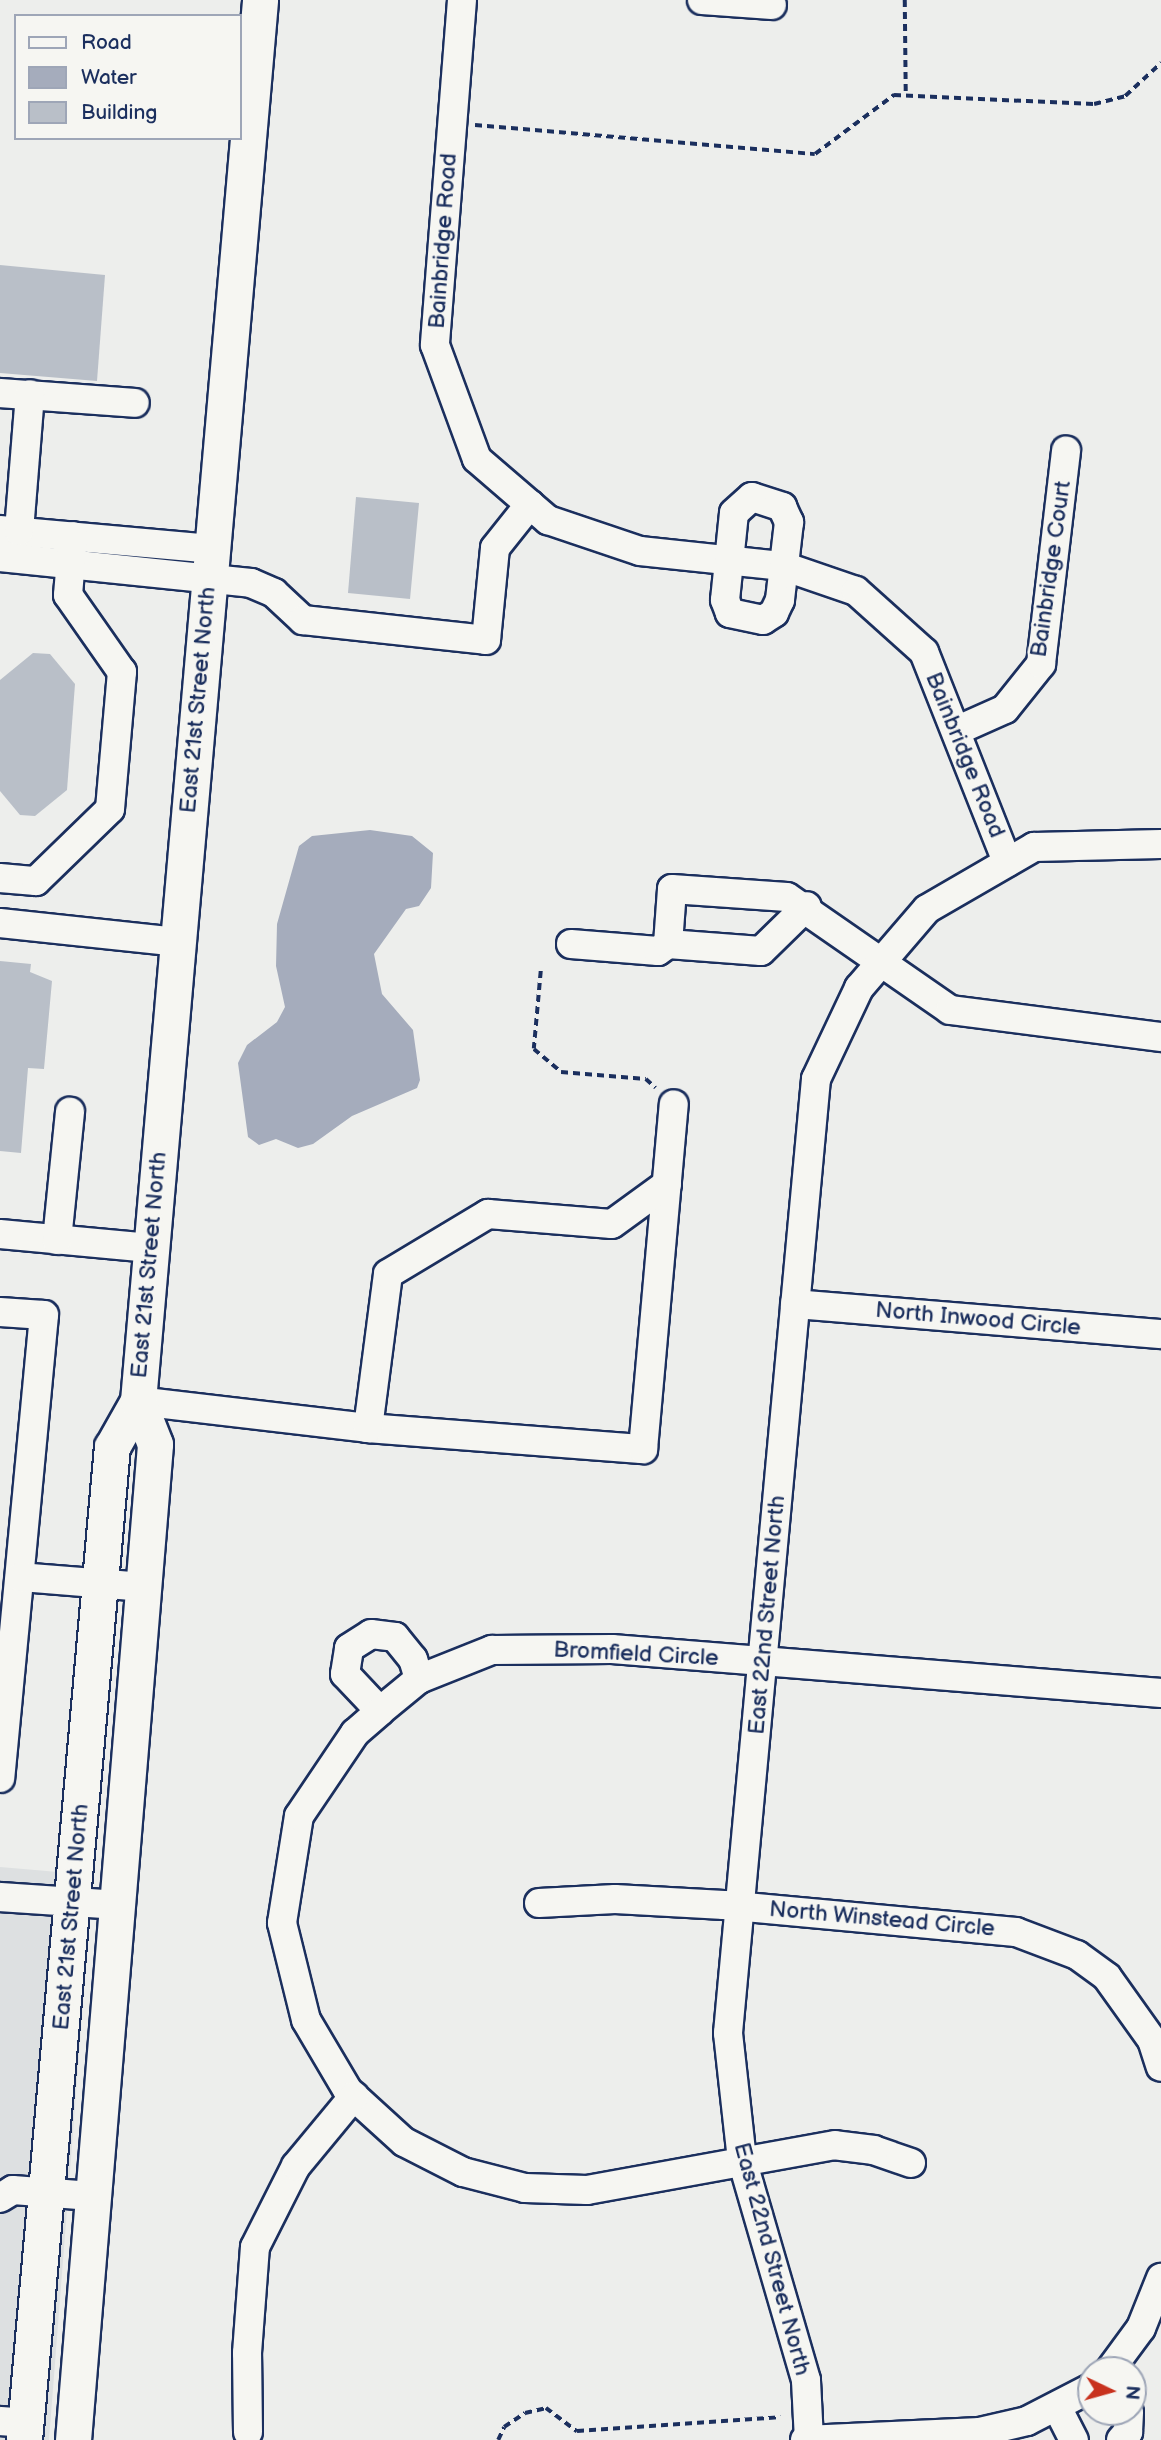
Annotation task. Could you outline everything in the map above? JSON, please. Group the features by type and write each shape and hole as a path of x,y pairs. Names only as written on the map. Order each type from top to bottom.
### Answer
{"main road":[{"name":"East 21st Street North","path":"17,2428 14,2190 72,1901 112,1447 138,1401 260,0"},
{"name":"East 21st Street North","path":"73,2440 155,1444 138,1401"}],"street":[{"name":"Bainbridge Road","path":"462,0 435,345 477,458 548,520 640,551 783,566 856,591 924,652 958,730 1007,862"},
{"path":"702,0 772,5"},
{"path":"0,393 135,403"},
{"path":"30,394 10,531 72,550"},
{"name":"Bainbridge Court","path":"958,730 1004,709 1041,664 1066,450"},
{"path":"752,497 782,507 789,522 783,566 774,613 763,620 745,619 730,613 725,600 734,513 752,497"},
{"path":"0,557 72,550 210,562 274,593 303,620 486,640 495,548 530,504"},
{"path":"0,878 36,881 110,808 122,672 68,595 72,550"},
{"name":"East 22nd Street North","path":"808,2440 806,2380 742,2160 728,2033 816,1079 859,988 927,909 1034,847 1161,844"},
{"path":"668,944 672,888 787,897 807,906 879,964 950,1010 1161,1037"},
{"path":"571,944 658,951 668,944 761,951 807,906"},
{"path":"0,923 177,942"},
{"path":"138,1401 368,1428 643,1449 674,1104"},
{"path":"57,1240 70,1112"},
{"path":"368,1428 388,1274 488,1214 612,1224 667,1184"},
{"path":"0,1234 150,1248"},
{"name":"North Inwood Circle","path":"794,1304 1161,1334"},
{"path":"0,1312 44,1315 12,1533 20,1577 9,1605 0,1778"},
{"path":"20,1577 143,1587"},
{"path":"380,1711 345,1674 349,1648 371,1634 396,1637 413,1659 419,1679"},
{"name":"Bromfield Circle","path":"911,2163 874,2150 835,2145 587,2190 524,2188 463,2172 404,2142 354,2096 306,2020 282,1923 299,1816 355,1733 380,1711 419,1679 492,1650 612,1649 1161,1693"},
{"path":"0,1897 116,1905"},
{"name":"North Winstead Circle","path":"539,1903 615,1899 739,1906 1016,1932 1048,1942 1107,1977 1152,2040 1161,2067"},
{"path":"248,2432 255,2247 296,2166 354,2096"},
{"path":"14,2190 92,2196"},
{"path":"1120,2356 1141,2328 1161,2278"},
{"path":"808,2440 980,2432 1058,2409 1077,2397"},
{"path":"1058,2409 1074,2440"}],"path":[{"path":"905,0 906,93"},
{"path":"452,122 815,154 894,95 906,93 1094,104 1125,96 1161,63"},
{"path":"541,971 534,1049 561,1072 646,1079 674,1104"},
{"path":"498,2440 504,2427 546,2408 577,2431 781,2417"}],"shaded area":[{"path":"0,1867 93,1875 49,2440 0,2440"}],"water":[{"path":"370,830 412,836 433,853 431,888 419,906 406,909 374,954 382,994 413,1030 420,1080 417,1088 352,1116 313,1144 298,1148 276,1139 259,1145 248,1137 238,1063 247,1045 277,1022 285,1007 276,966 277,924 299,846 312,836"}],"building":[{"path":"0,265 105,275 97,381 0,373"},
{"path":"356,497 419,503 410,599 348,593"},
{"path":"33,653 50,654 75,684 67,790 35,816 20,815 0,791 0,680"},
{"path":"0,961 31,964 30,972 52,981 44,1069 28,1068 21,1153 0,1151"}]}
